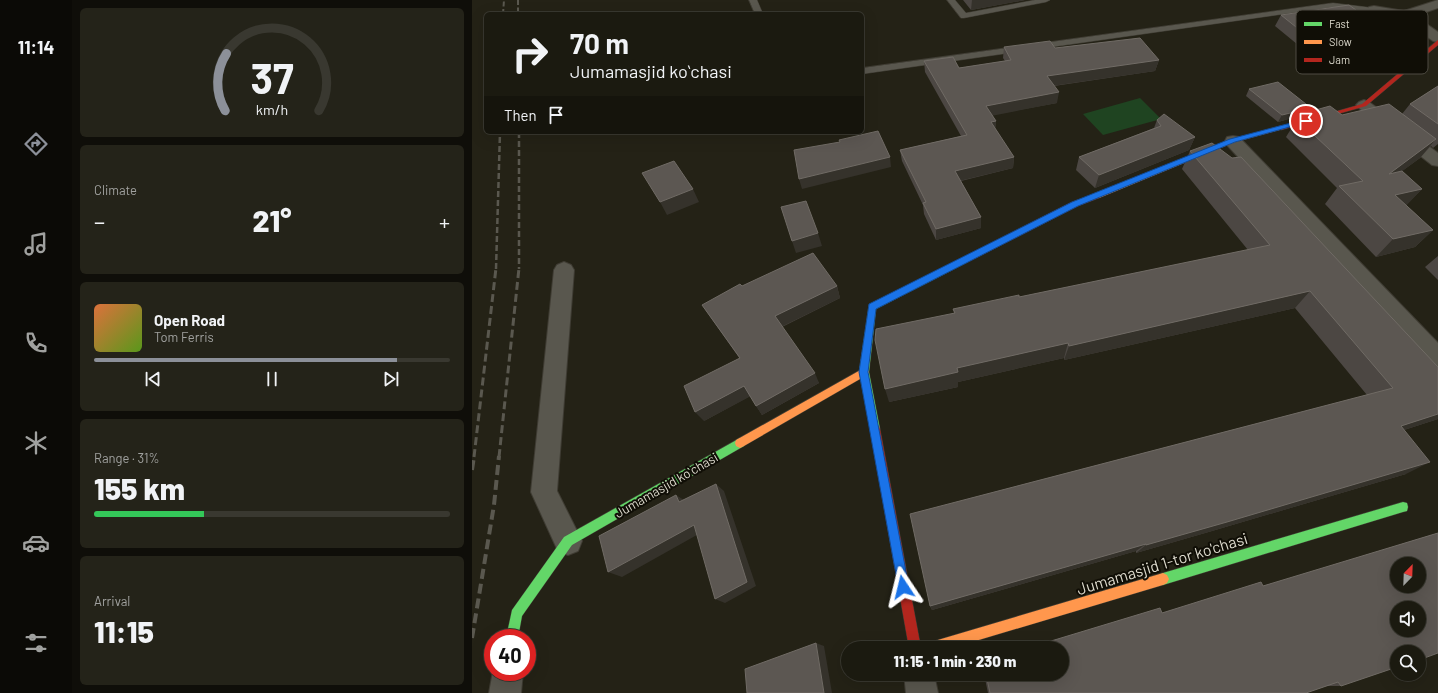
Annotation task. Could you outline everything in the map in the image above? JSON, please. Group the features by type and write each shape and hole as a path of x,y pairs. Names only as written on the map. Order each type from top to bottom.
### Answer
{"street":[{"path":"1420,10 1438,4"},
{"path":"1428,31 1438,38"},
{"path":"1428,51 1438,42"},
{"path":"914,641 864,372 872,307 1075,204 1233,141 1364,105 1400,74"},
{"path":"1364,105 1438,161"},
{"path":"1233,141 1438,358"},
{"path":"564,270 544,492 568,541"},
{"name":"Jumamasjid koʻchasi","path":"514,629 516,614 568,541 864,372"},
{"name":"Jumamasjid 1-tor ko'chasi","path":"954,641 1402,507"},
{"path":"505,693 507,681"},
{"path":"920,681 922,693"}],"lane":[{"path":"753,0 758,12"},
{"path":"951,0 964,16 1046,0"},
{"path":"1353,0 1374,10"},
{"path":"1297,10 1333,5 1374,10"},
{"path":"864,71 1296,10"}],"green space":[{"path":"1140,98 1161,119 1103,135 1083,114"}],"building":[{"path":"1349,5 1356,10 1315,10"},
{"path":"1296,13 1296,27 1281,15"},
{"path":"1140,38 1159,60 1047,76 1059,92 986,106 996,121 991,122 1014,157 955,171 981,217 936,229 923,203 926,202 900,150 967,135 924,61 953,57 959,68 1011,60 1004,47 1050,41 1055,48"},
{"path":"1278,82 1311,108 1282,115 1249,89"},
{"path":"1438,86 1438,124 1410,104"},
{"path":"1389,104 1436,139 1389,174 1402,171 1422,189 1395,195 1433,230 1393,239 1339,186 1363,181 1297,119 1305,117 1301,114 1330,106 1342,115"},
{"path":"1164,114 1195,137 1099,175 1079,157 1161,126 1157,120"},
{"path":"878,131 890,157 799,179 794,150 840,142 839,140"},
{"path":"1212,143 1232,158 1241,157 1438,367 1438,414 1401,426 1430,462 1227,522 930,606 910,514 1393,388 1310,291 1069,346 1068,343 957,368 958,372 885,389 875,340 876,329 955,313 953,309 1019,295 1019,297 1270,245 1190,151"},
{"path":"674,161 693,189 660,202 642,173"},
{"path":"806,201 818,233 792,241 781,207"},
{"path":"813,253 837,286 775,316 815,373 756,406 744,386 695,412 684,386 740,358 702,305 740,284 742,286"},
{"path":"716,484 747,582 715,599 694,525 608,572 599,536 676,495 679,502"},
{"path":"1438,533 1438,653 1426,657 1426,645 1390,645 1390,669 1341,686 1338,682 1306,693 990,693 987,681 1069,681 1069,641 1051,641 1160,608 1162,613 1261,582 1263,586"},
{"path":"816,643 824,693 747,693 745,669"}],"railway":[{"path":"503,12 504,0"},
{"path":"518,0 518,12"},
{"path":"496,269 500,134"},
{"path":"519,134 519,268"},
{"path":"474,457 496,268"},
{"path":"499,457 519,268"},
{"path":"472,470 474,456"},
{"path":"472,638 494,505 499,456"}],"traffic: fast":[{"path":"875,429 864,372 872,307 965,260"},
{"path":"514,629 516,614 568,541 740,443"},
{"path":"1163,579 1403,507"}],"traffic: slow":[{"path":"1096,196 1233,141 1281,128"},
{"path":"740,443 864,372"},
{"path":"955,641 1163,579"}],"traffic: jam":[{"path":"1428,51 1438,42"},
{"path":"1281,128 1364,105 1400,74"},
{"path":"965,260 1075,204 1096,196"},
{"path":"875,429 914,641"}],"route":[{"path":"903,587 864,372 870,309 877,303 1075,204 1233,141 1306,121"}]}
